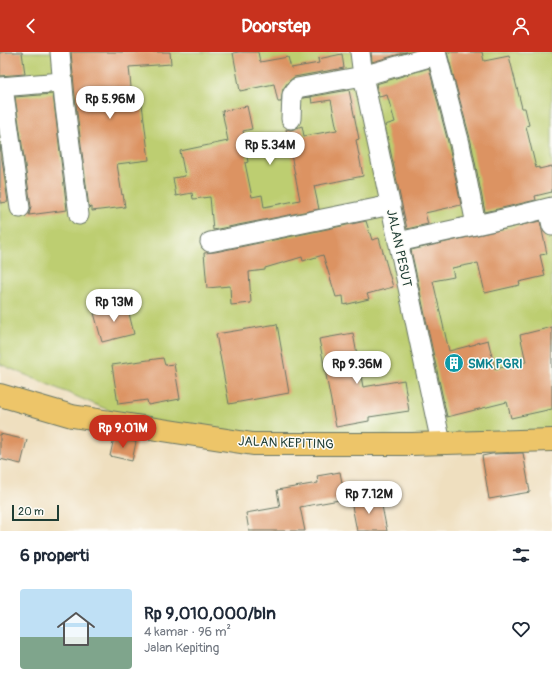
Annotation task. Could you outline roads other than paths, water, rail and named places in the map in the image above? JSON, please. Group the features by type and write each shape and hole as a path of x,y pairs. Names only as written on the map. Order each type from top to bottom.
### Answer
{"main road":[{"name":"JALAN KEPITING","path":"0,395 72,416 253,444 441,443 552,440"}],"street":[{"path":"60,52 62,82 78,215"},
{"name":"JALAN PESUT","path":"360,52 398,242 441,443"},
{"path":"291,119 292,95 295,89 364,76 436,53 460,144 476,225"},
{"path":"20,208 2,87 62,82"},
{"path":"210,242 391,205"},
{"path":"398,242 550,207 552,226"}],"place":[{"name":"SMK PGRI","path":"454,363"}]}
